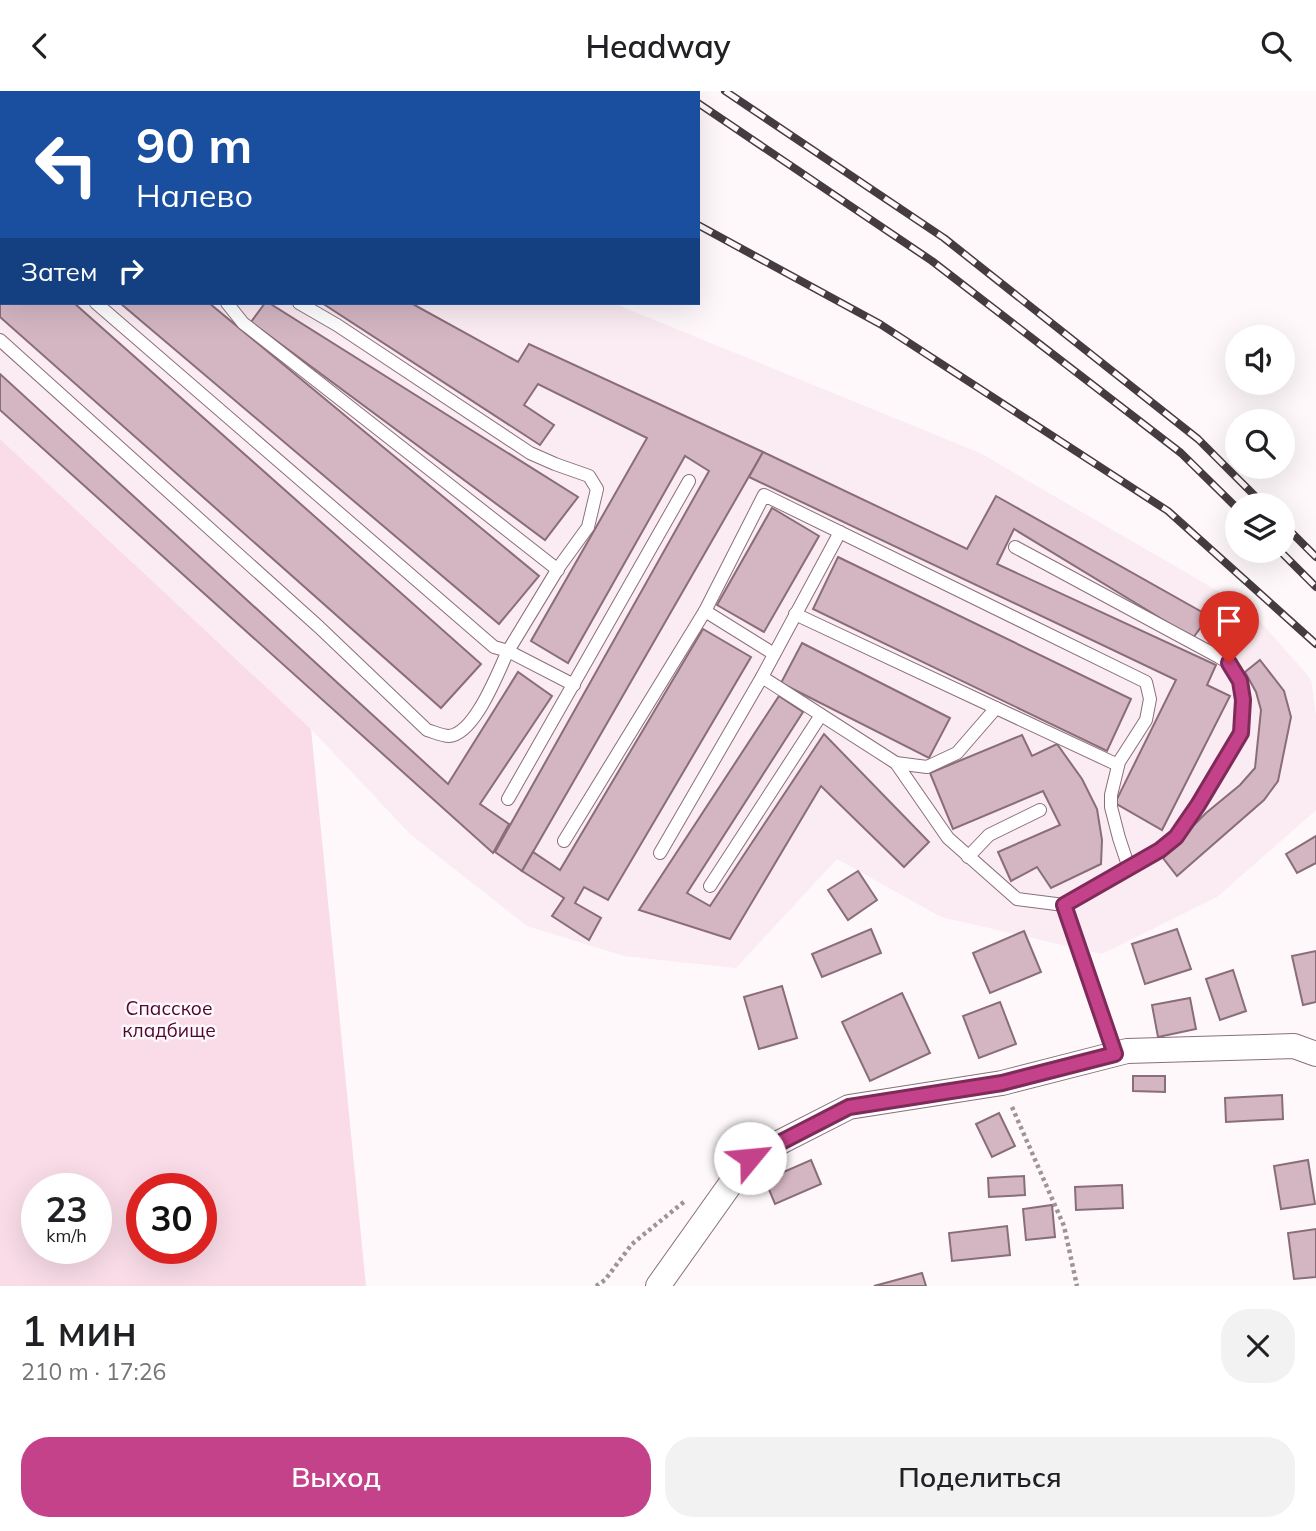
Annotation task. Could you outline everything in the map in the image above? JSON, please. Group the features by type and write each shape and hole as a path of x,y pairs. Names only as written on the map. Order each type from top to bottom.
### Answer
{"street":[{"path":"659,1286 750,1158 849,1107 1002,1083 1127,1051 1294,1046 1316,1054"}],"lane":[{"path":"98,305 494,647 574,685"},
{"path":"229,305 243,323 558,570"},
{"path":"0,340 319,627 427,730 450,736 460,732 481,708 508,652 588,527 597,489 589,475 530,453 302,305"},
{"path":"508,799 690,481"},
{"path":"564,841 705,611 764,495 1146,682 1150,699 1146,720 1118,765 1113,783 1111,807 1129,868"},
{"path":"660,853 762,677 840,532"},
{"path":"762,677 896,763 948,838 1017,899 1064,905 1160,850 1176,837 1241,733 1243,700 1240,681 1229,663 1015,547"},
{"path":"705,611 774,654"},
{"path":"795,614 1118,765"},
{"path":"896,763 927,767 957,753 996,708"},
{"path":"710,886 821,715"},
{"path":"968,857 989,835 1040,810"},
{"path":"1064,905 1115,1054"}],"path":[{"path":"1002,1083 1064,1226 1077,1286"},
{"path":"596,1286 605,1280 632,1244 689,1198"}],"shaded area":[{"path":"0,305 620,305 980,453 1249,609 1311,679 1316,715 1316,810 1217,897 1102,954 941,917 837,859 736,968 624,956 527,926 410,834 311,729 0,439"}],"green space":[{"name":"Спасское кладбище","path":"0,439 311,729 366,1286 0,1286"}],"building":[{"path":"0,305 76,305 481,664 441,708 0,317"},
{"path":"122,305 211,305 539,576 499,624"},
{"path":"264,305 272,305 578,497 545,540 251,322"},
{"path":"325,305 415,305 518,362 529,344 763,452 522,871 495,852 709,471 685,456 568,663 531,641 647,438 538,384 524,405 554,425 540,445"},
{"path":"0,374 448,784 518,672 552,696 480,804 509,824 493,853 0,410"},
{"path":"763,452 967,549 996,496 1209,616 1193,638 1014,529 997,564 1216,665 1207,685 1230,696 1162,830 1115,803 1176,680 749,477"},
{"path":"772,508 819,536 764,632 717,605"},
{"path":"838,557 1131,699 1107,751 813,609"},
{"path":"703,629 751,657 608,900 584,887 575,903 601,918 589,940 552,916 564,898 522,871 533,852 560,870"},
{"path":"802,643 950,718 929,758 781,683"},
{"path":"1260,660 1284,691 1291,717 1278,781 1264,800 1177,876 1163,858 1255,768 1261,710 1256,692 1245,672"},
{"path":"779,696 803,712 687,893 710,906 824,734 929,842 904,867 821,786 730,939 639,910"},
{"path":"1022,735 1032,756 1057,744 1082,779 1097,809 1102,840 1101,864 1051,888 1037,867 1011,881 998,852 1060,825 1043,791 953,829 930,773"},
{"path":"1316,836 1316,863 1297,873 1286,854"},
{"path":"858,871 877,900 848,920 828,890"},
{"path":"871,929 881,953 822,977 812,954"},
{"path":"1177,929 1191,969 1145,984 1132,944"},
{"path":"1024,931 1041,972 990,993 973,953"},
{"path":"1316,951 1316,1002 1303,1005 1292,956"},
{"path":"1233,970 1246,1011 1220,1020 1206,979"},
{"path":"782,986 797,1038 759,1049 744,997"},
{"path":"902,993 930,1053 870,1081 842,1022"},
{"path":"1190,998 1196,1029 1158,1037 1152,1005"},
{"path":"1000,1002 1016,1044 979,1058 963,1016"},
{"path":"1133,1076 1165,1076 1165,1092 1133,1091"},
{"path":"1282,1095 1283,1119 1226,1122 1225,1098"},
{"path":"999,1113 1015,1146 992,1157 976,1124"},
{"path":"811,1160 821,1184 775,1204 765,1180"},
{"path":"1308,1160 1315,1204 1281,1209 1274,1166"},
{"path":"1024,1176 1025,1195 989,1197 988,1178"},
{"path":"1122,1185 1123,1208 1076,1210 1075,1187"},
{"path":"1052,1205 1055,1237 1026,1240 1023,1209"},
{"path":"1007,1226 1010,1255 952,1261 949,1233"},
{"path":"1316,1229 1316,1277 1294,1279 1288,1233"},
{"path":"922,1273 926,1286 874,1286"}],"railway":[{"path":"725,91 944,238 1198,439 1252,493"},
{"path":"700,104 932,261 1181,453 1225,496"},
{"path":"700,226 880,324 1168,511 1316,644"},
{"path":"1295,536 1316,557"},
{"path":"1292,563 1316,587"}],"route":[{"path":"750,1158 849,1107 1002,1083 1115,1054 1064,905 1160,850 1176,837 1198,805 1241,733 1243,700 1240,681 1229,663"}]}
